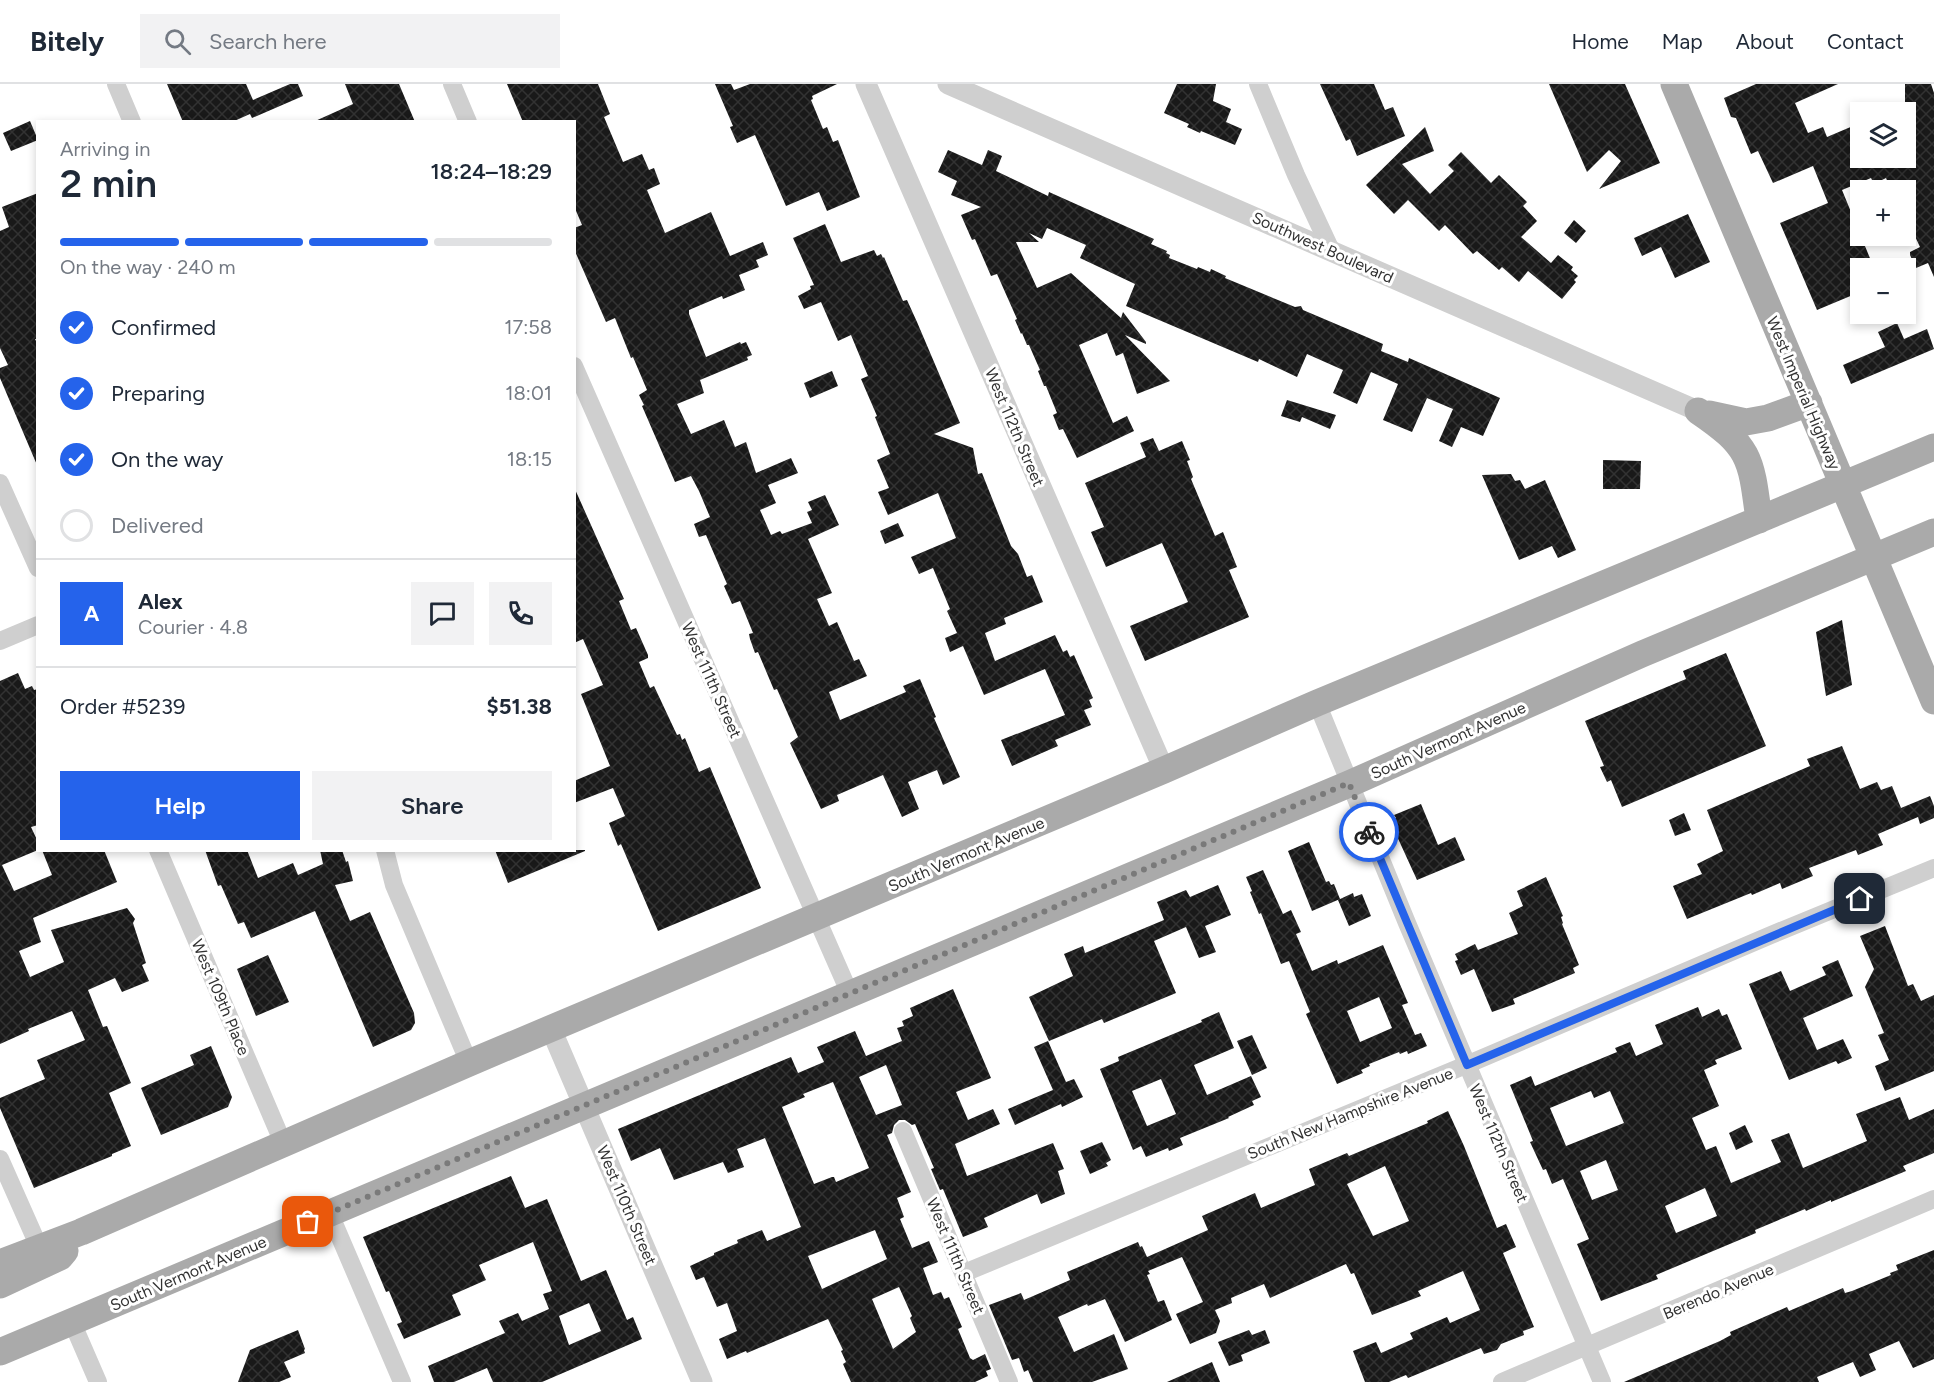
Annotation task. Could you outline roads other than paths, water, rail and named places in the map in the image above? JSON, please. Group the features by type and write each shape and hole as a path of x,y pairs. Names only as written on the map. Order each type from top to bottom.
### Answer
{"main road":[{"name":"West Imperial Highway","path":"1674,84 1934,701"},
{"path":"1698,411 1746,422 1768,418 1809,403"},
{"path":"1698,411 1726,430 1748,459 1753,474 1759,519"},
{"name":"South Vermont Avenue","path":"0,1263 81,1232 469,1063 1317,704 1759,519 1844,487 1934,447"},
{"name":"South Vermont Avenue","path":"0,1352 1349,783 1642,654 1934,532"},
{"path":"0,1285 60,1257 81,1232"}],"street":[{"path":"116,84 131,120"},
{"path":"452,84 467,120"},
{"name":"West 112th Street","path":"866,84 1164,770"},
{"name":"Southwest Boulevard","path":"948,84 1698,411"},
{"path":"1258,84 1296,175 1331,250"},
{"name":"West 111th Street","path":"576,375 581,396 850,994"},
{"path":"0,483 36,564"},
{"path":"0,641 36,626"},
{"name":"West 112th Street","path":"1317,704 1602,1382"},
{"name":"West 109th Place","path":"159,852 283,1143"},
{"path":"386,852 394,885 469,1063"},
{"name":"South New Hampshire Avenue","path":"964,1273 1467,1065 1934,868"},
{"name":"West 110th Street","path":"551,1029 702,1382"},
{"name":"West 111th Street","path":"903,1131 1008,1382"},
{"path":"0,1159 39,1247"},
{"name":"Berendo Avenue","path":"1502,1382 1934,1199"},
{"path":"330,1214 402,1382"},
{"path":"72,1322 98,1382"}]}
